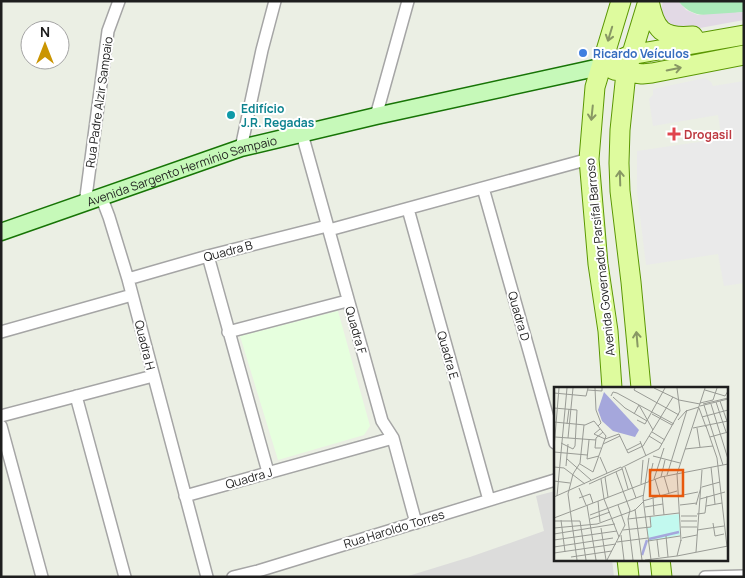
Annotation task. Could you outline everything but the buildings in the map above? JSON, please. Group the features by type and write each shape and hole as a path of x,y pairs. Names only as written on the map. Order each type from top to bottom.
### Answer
{"main road":[{"name":"Avenida Governador Parsifal Barroso","path":"612,387 608,331 598,264 589,159 594,94 620,1"},
{"path":"649,1 652,18 660,30 667,35 681,37 726,32 744,34"},
{"path":"641,387 620,191 620,130 628,64 649,1"},
{"name":"Avenida Sargento Hermínio Sampaio","path":"1,232 241,148 376,116 600,67 628,64 744,34"},
{"name":"Avenida Sargento Hermínio Sampaio","path":"628,64 652,73 744,55"},
{"path":"627,560 628,577"},
{"path":"660,560 662,577"}],"street":[{"name":"Rua Padre Alzir Sampaio","path":"84,204 108,31 119,1"},
{"path":"241,148 274,1"},
{"path":"376,116 408,1"},
{"name":"Quadra F","path":"302,134 382,421 393,438 416,523"},
{"path":"328,228 408,209 589,159"},
{"name":"Quadra D","path":"483,188 554,439"},
{"name":"Quadra H","path":"100,196 109,217 128,279 185,496"},
{"name":"Quadra E","path":"408,209 489,500"},
{"name":"Quadra B","path":"128,279 208,256 328,228"},
{"path":"208,256 268,472"},
{"path":"1,332 132,295"},
{"path":"228,332 347,301"},
{"path":"1,416 153,376"},
{"path":"76,396 125,577"},
{"path":"1,426 42,577"},
{"name":"Quadra J","path":"185,496 393,438"},
{"name":"Rua Haroldo Torres","path":"233,577 258,574 554,480"},
{"path":"185,496 207,577"},
{"path":"705,577 744,576"}],"shaded area":[{"path":"663,1 678,1 686,10 698,15 744,12 744,20 678,32 665,23 661,10"},
{"path":"705,78 713,86 744,81 744,283 724,286 718,254 646,265 637,191 637,151 719,139 721,134 718,115 653,126 649,99 653,95 653,89"},
{"path":"338,311 370,426 364,435 278,460 240,336"},
{"path":"554,491 554,560 612,560 614,577 405,577 544,531 536,496"}],"green space":[{"path":"678,1 744,1 744,12 700,15 685,8"}],"place":[{"name":"Ricardo Veículos","path":"583,53"},
{"name":"Edifício J.R. Regadas","path":"231,115"},
{"name":"Drogasil","path":"674,134"}]}
